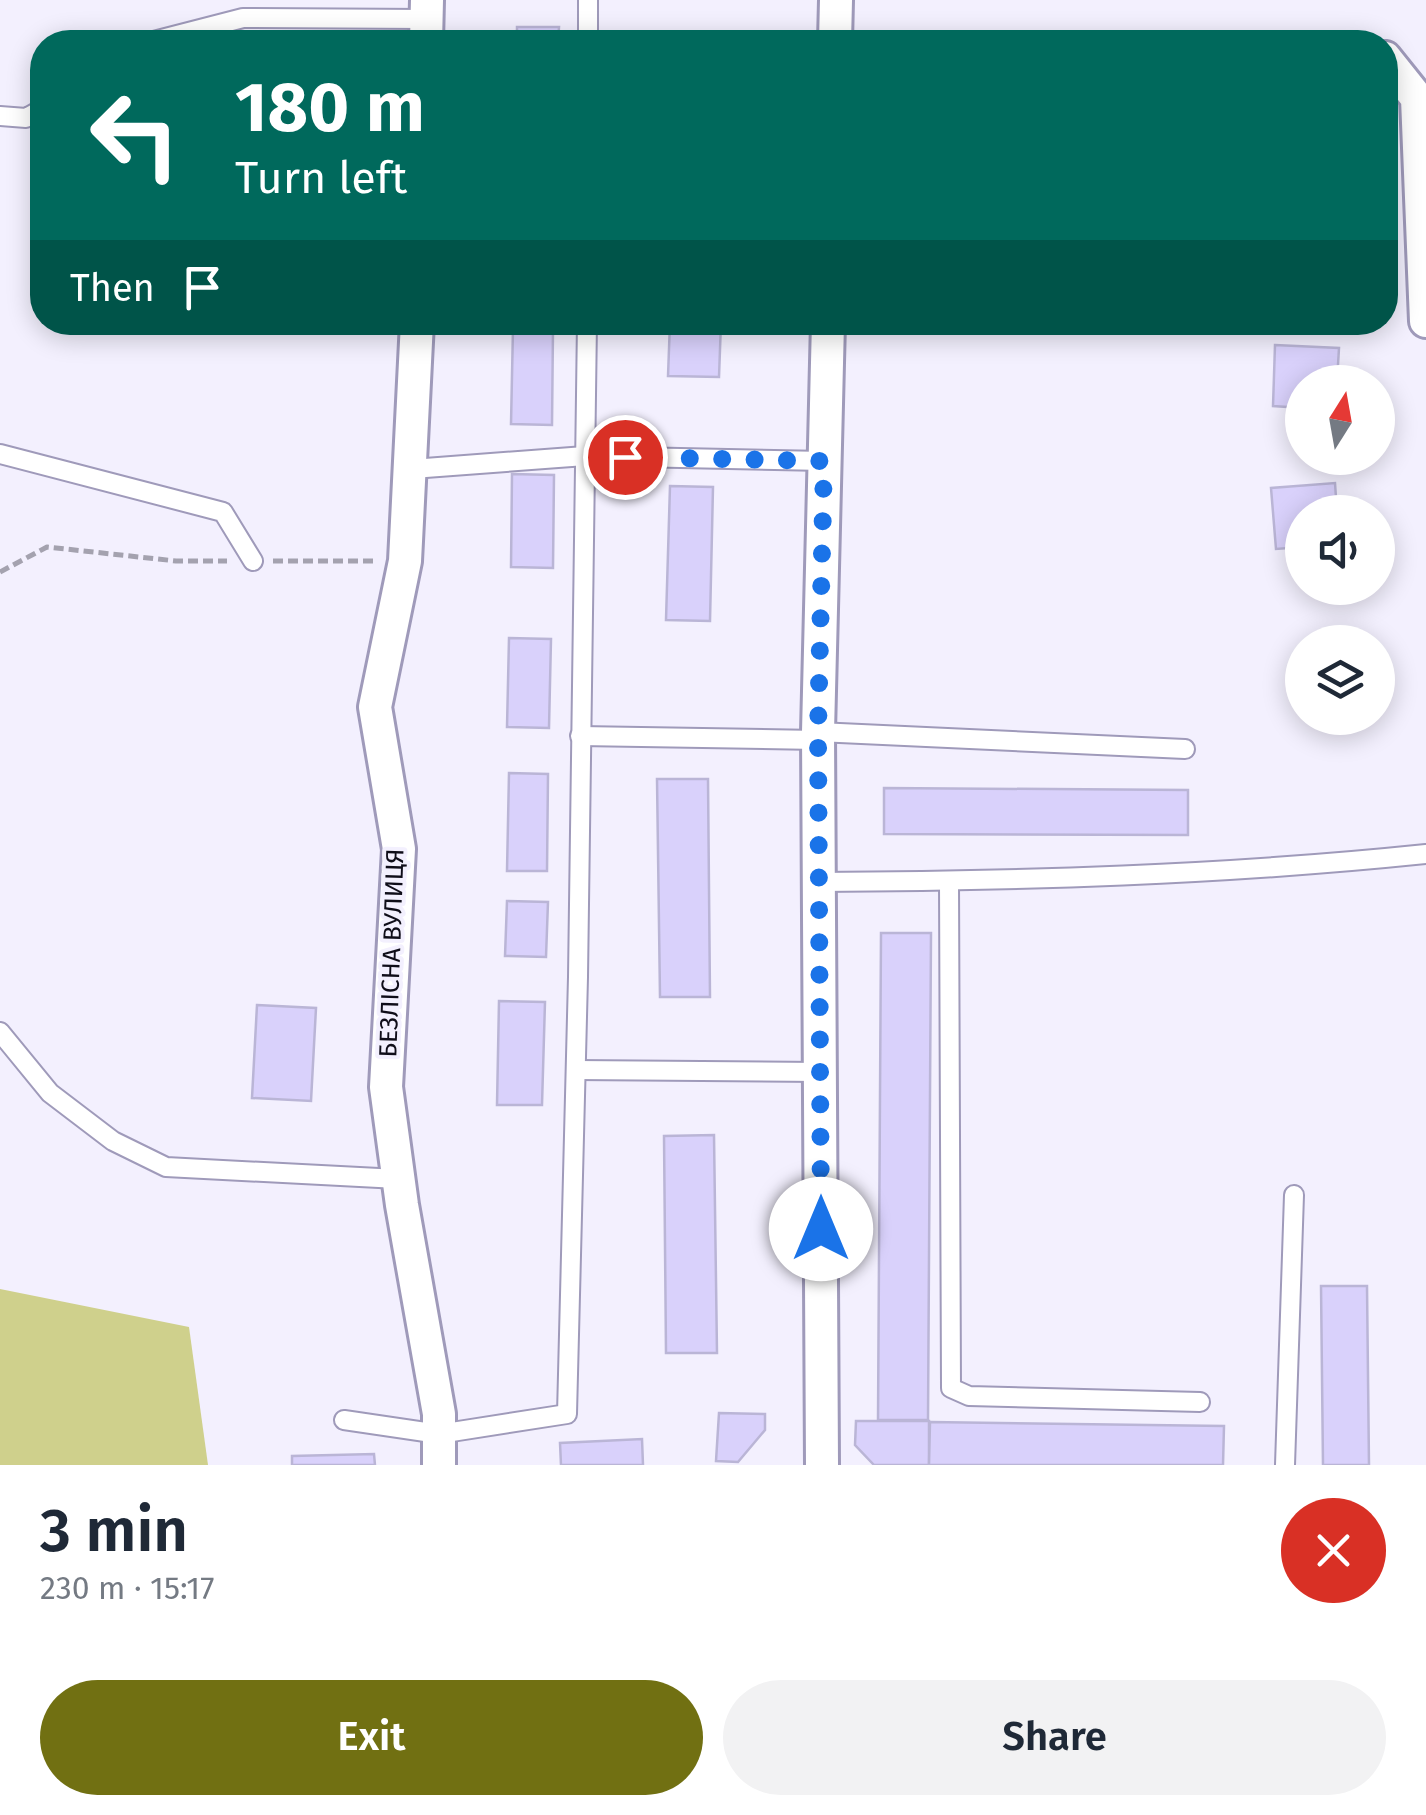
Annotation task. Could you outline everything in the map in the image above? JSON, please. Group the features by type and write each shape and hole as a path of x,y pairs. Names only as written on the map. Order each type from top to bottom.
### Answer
{"street":[{"path":"835,30 836,0"},
{"path":"1398,74 1417,98 1426,322"},
{"name":"БЕЗЛІСНА ВУЛИЦЯ","path":"416,335 405,561 376,707 399,849 386,1087 438,1414 439,1450"},
{"path":"822,1465 818,736 828,335"}],"lane":[{"path":"588,0 588,30"},
{"path":"196,30 243,18 426,20"},
{"path":"0,116 30,116"},
{"path":"344,1420 439,1450 567,1414 587,335"},
{"path":"0,454 223,512 253,560"},
{"path":"412,470 585,456 824,461"},
{"path":"580,736 818,736 1185,749"},
{"path":"819,882 949,882 1223,872 1426,854"},
{"path":"949,882 952,1388 970,1396 1200,1402"},
{"path":"0,1032 50,1094 113,1141 166,1167 398,1178"},
{"path":"576,1070 820,1072"},
{"path":"1286,1465 1294,1195"}],"path":[{"path":"0,572 47,548 176,561 405,561"}],"green space":[{"path":"0,1289 189,1327 208,1465 0,1465"}],"building":[{"path":"517,27 559,27 559,30"},
{"path":"513,335 553,335 552,425 511,424"},
{"path":"670,335 721,335 719,377 668,376"},
{"path":"1275,345 1339,348 1338,365 1285,365 1285,407 1273,406"},
{"path":"512,474 554,475 553,568 511,567"},
{"path":"1335,483 1336,495 1285,495 1285,548 1276,549 1271,488"},
{"path":"670,486 713,487 710,621 666,620"},
{"path":"509,638 551,639 549,728 507,727"},
{"path":"509,773 548,774 547,871 507,871"},
{"path":"657,779 708,779 710,997 660,997"},
{"path":"884,788 1188,790 1188,835 884,834"},
{"path":"507,901 548,902 546,957 505,956"},
{"path":"881,933 931,933 928,1420 878,1420"},
{"path":"499,1001 545,1002 542,1105 497,1105"},
{"path":"257,1005 316,1008 311,1101 252,1098"},
{"path":"714,1135 717,1353 666,1353 664,1136"},
{"path":"1321,1286 1367,1286 1369,1465 1323,1465"},
{"path":"719,1413 765,1414 765,1430 738,1462 716,1461"},
{"path":"856,1421 929,1421 929,1465 874,1465 855,1445"},
{"path":"930,1422 1224,1426 1223,1465 929,1465"},
{"path":"642,1439 643,1465 561,1465 560,1443"},
{"path":"374,1454 375,1465 292,1465 292,1456"}],"route":[{"path":"625,457 824,461 818,732 821,1229"}]}
